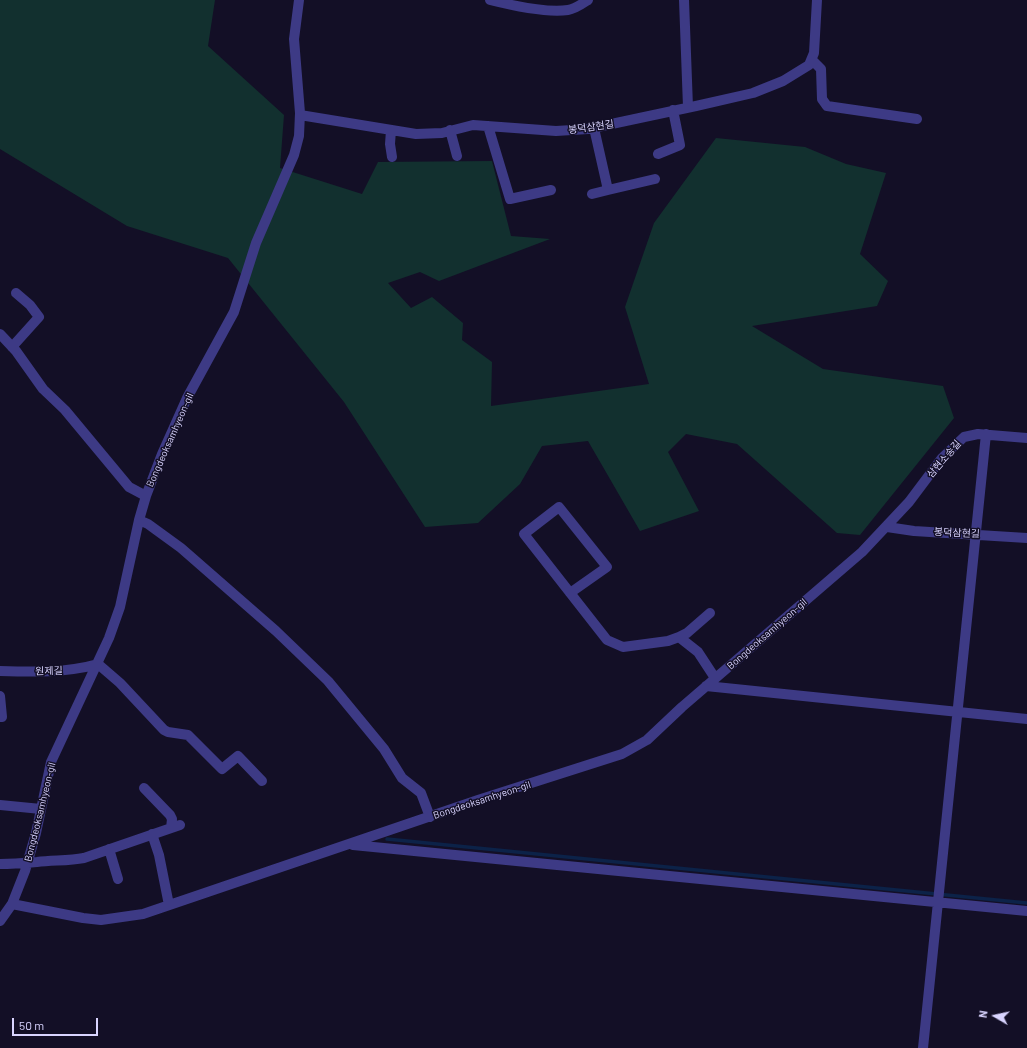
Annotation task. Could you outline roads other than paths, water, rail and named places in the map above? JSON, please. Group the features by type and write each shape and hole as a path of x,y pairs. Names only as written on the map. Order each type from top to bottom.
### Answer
{"street":[{"name":"Bongdeoksamhyeon-gil","path":"0,921 12,904 27,864 41,810 51,762 98,664 120,607 127,584 139,520 146,496 162,454 187,398 234,312 256,243 294,156 299,136 300,115 294,39 299,0"},
{"path":"499,1 521,7 561,10 573,9 588,0"},
{"path":"684,0 688,108"},
{"path":"817,0 812,60 821,69 822,99 827,106 917,119"},
{"name":"봉덕삼현길","path":"300,115 416,134 442,133 473,125 556,131 594,128 753,93 783,81 809,65 812,60"},
{"path":"658,154 680,145 673,110"},
{"path":"488,126 510,199 551,190"},
{"path":"594,128 608,190"},
{"path":"390,130 392,157"},
{"path":"450,130 457,156"},
{"path":"592,194 655,179"},
{"path":"12,347 40,317 30,305 16,293"},
{"path":"0,334 12,347 43,389 65,410 129,487 146,496"},
{"path":"922,1048 986,434"},
{"name":"삼현소송길","path":"885,529 909,502 942,458 964,437 986,434 1027,438"},
{"path":"570,593 607,567 559,507 524,534 570,593 607,640 623,647 668,642 687,633 710,614"},
{"path":"139,520 148,524 182,548 276,631 328,681 384,749 402,778 421,793 430,817"},
{"name":"Bongdeoksamhyeon-gil","path":"12,904 83,918 101,920 143,914 622,754 647,740 715,678 856,557 885,529"},
{"name":"봉덕삼현길","path":"885,529 1027,538"},
{"path":"679,637 698,652 715,678"},
{"path":"98,664 120,683 164,730 168,732 188,734 222,769 238,756 262,781"},
{"name":"원제길","path":"0,671 62,671 82,669 98,664"},
{"path":"706,686 1027,719"},
{"path":"0,696 2,717 0,717"},
{"path":"0,864 68,861 109,849 176,826 170,815 144,788"},
{"path":"0,805 41,810"},
{"path":"152,834 159,855 168,905"},
{"path":"349,845 1027,911"},
{"path":"109,849 118,879"}],"waterway":[{"path":"387,839 1027,903"}]}
